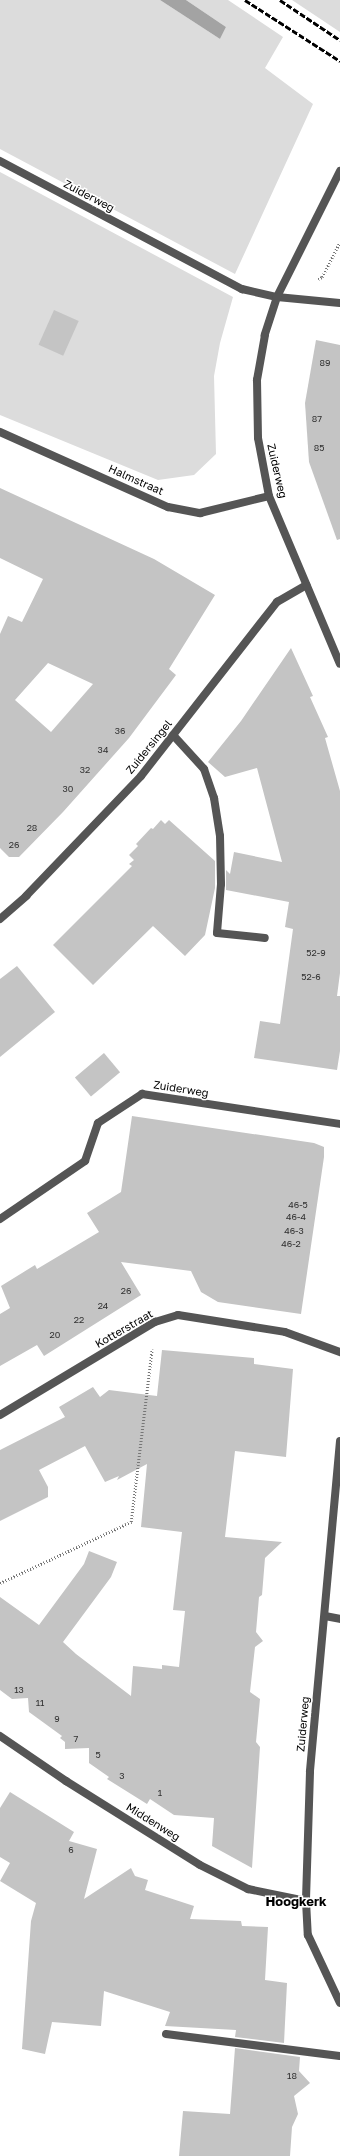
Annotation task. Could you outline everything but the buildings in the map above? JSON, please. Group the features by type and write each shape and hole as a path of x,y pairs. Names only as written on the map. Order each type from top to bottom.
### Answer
{"street":[{"name":"Zuiderweg","path":"0,161 242,289 277,296"},
{"name":"Zuiderweg","path":"340,171 277,296 265,335 257,380 258,438 269,496 340,664"},
{"path":"277,296 340,303"},
{"name":"Halmstraat","path":"0,432 168,507 200,513 269,496"},
{"name":"Zuidersingel","path":"0,919 26,896 141,776 277,602 307,585"},
{"path":"173,735 204,770 214,798 220,836 221,884 217,933 265,938"},
{"name":"Zuiderweg","path":"0,1219 85,1161 98,1123 142,1094 340,1124"},
{"name":"Kotterstraat","path":"0,1415 155,1322 178,1315 285,1332 340,1352"},
{"name":"Zuiderweg","path":"340,1441 310,1772 306,1901 308,1935 340,2003"},
{"path":"325,1616 340,1619"},
{"name":"Middenweg","path":"2,1740 200,1865 248,1889 306,1901"},
{"path":"166,2034 340,2056"}],"path":[{"path":"316,280 322,277 340,242"},
{"path":"0,1583 131,1522 155,1322"}],"shaded area":[{"path":"0,0 160,0 220,39 226,27 186,0 228,0 283,37 265,68 313,104 235,274 0,149"},
{"path":"160,0 186,0 226,27 220,39"},
{"path":"292,0 340,0 340,32"},
{"path":"0,172 233,297 220,343 214,376 216,454 194,475 158,480 0,415"}],"railway":[{"path":"245,0 340,61"},
{"path":"280,0 340,40"}],"district":[{"name":"Hoogkerk","path":"296,1901"}]}
